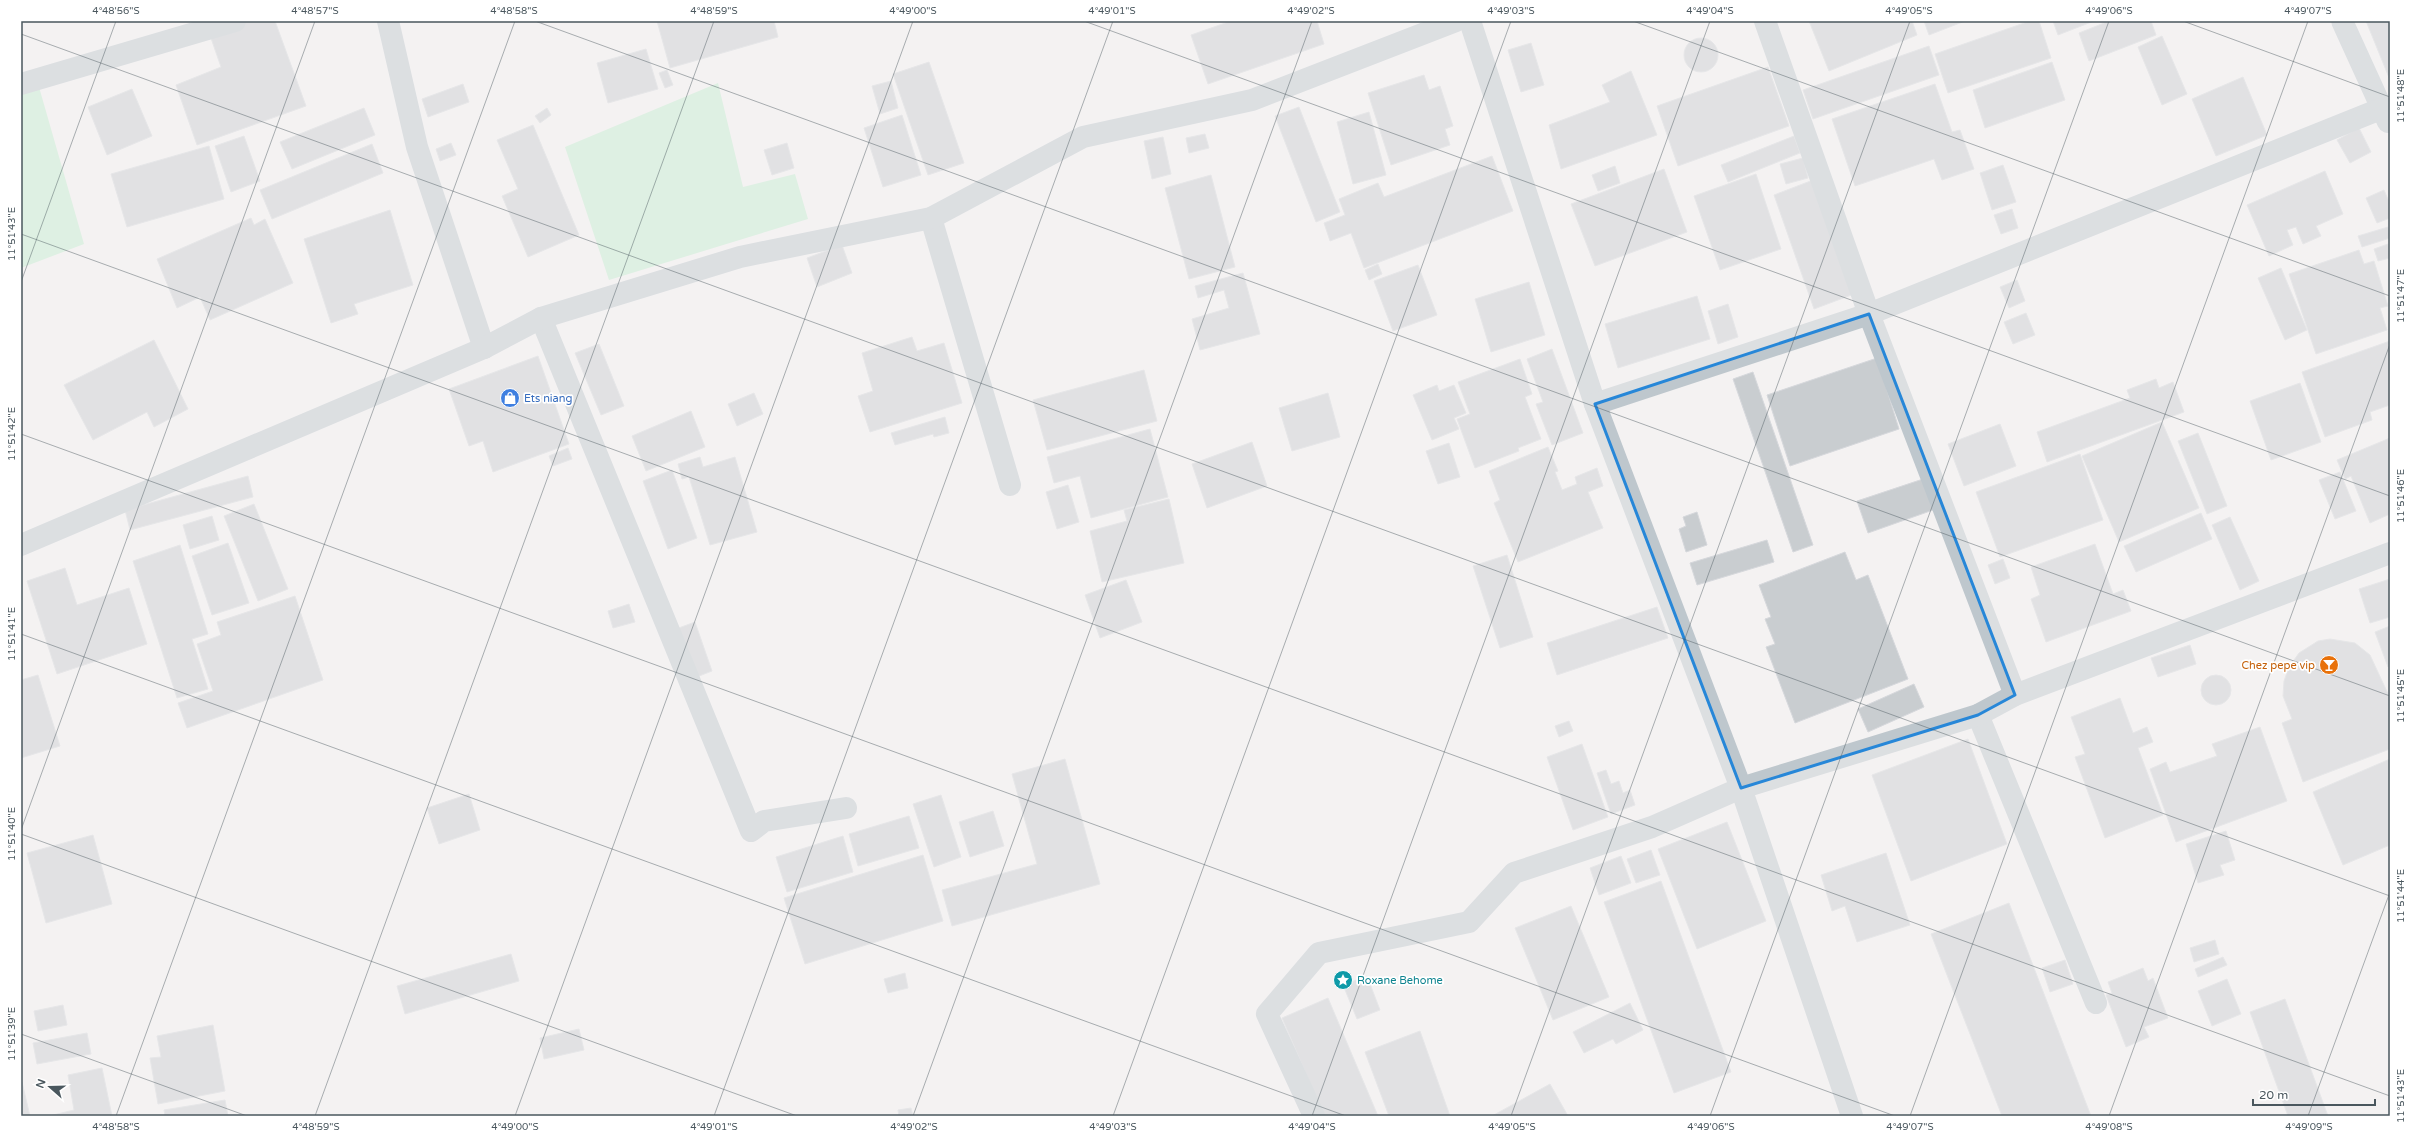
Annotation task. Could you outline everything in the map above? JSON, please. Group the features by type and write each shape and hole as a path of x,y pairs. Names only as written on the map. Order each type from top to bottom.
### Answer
{"street":[{"path":"21,84 234,21"},
{"path":"388,21 417,147 484,348"},
{"path":"21,545 484,348 541,318 740,257 931,218 1083,137 1252,100 1456,21"},
{"path":"1470,21 1595,404 1742,788 1852,1116"},
{"path":"1765,21 1869,314 2016,695"},
{"path":"1595,404 1869,314 2388,116 2342,21"},
{"path":"931,218 1010,486"},
{"path":"541,318 751,831 764,821 846,808"},
{"path":"1314,1116 1267,1014 1319,954 1470,922 1514,873 1652,827 1742,788 1978,715 2016,695 2390,553"},
{"path":"1978,715 2096,1003"}],"highlighted area":[{"path":"1869,314 2015,695 1978,715 1741,788 1595,404"}],"green space":[{"path":"37,80 84,244 21,268 21,87"},
{"path":"718,83 743,187 795,174 808,219 609,280 565,147"}],"building":[{"path":"205,21 275,21 306,106 197,145 176,85 221,67"},
{"path":"657,21 774,21 778,37 670,68"},
{"path":"1231,21 1317,21 1324,44 1208,84 1191,35"},
{"path":"1809,21 1912,21 1917,35 1829,71"},
{"path":"1924,21 1965,21 1929,35"},
{"path":"2030,21 2039,21 2051,58 1948,93 1935,54"},
{"path":"2053,21 2094,21 2058,35"},
{"path":"2109,21 2151,21 2156,35 2089,61 2079,33"},
{"path":"2366,21 2390,21 2390,80"},
{"path":"2162,36 2187,94 2162,105 2138,47"},
{"path":"1701,38 1713,43 1718,55 1713,67 1701,72 1689,67 1684,55 1689,43"},
{"path":"1531,43 1544,85 1521,92 1508,50"},
{"path":"1929,46 1939,75 1813,119 1803,90"},
{"path":"646,49 658,89 608,103 597,63"},
{"path":"929,62 964,163 928,175 893,74"},
{"path":"2052,62 2065,100 1985,128 1973,90"},
{"path":"1768,67 1789,126 1678,166 1657,106"},
{"path":"667,70 673,85 665,88 659,73"},
{"path":"1631,71 1657,135 1561,169 1549,125 1610,102 1602,85"},
{"path":"1424,75 1429,90 1440,86 1453,126 1445,129 1450,145 1391,165 1368,93"},
{"path":"2243,77 2267,135 2216,156 2192,99"},
{"path":"891,81 898,108 880,114 872,86"},
{"path":"463,84 469,102 428,117 422,99"},
{"path":"1935,84 1952,132 1960,130 1974,169 1942,180 1934,159 1855,186 1832,119"},
{"path":"132,89 152,136 107,155 88,107"},
{"path":"1299,107 1340,212 1316,222 1275,116"},
{"path":"364,108 375,135 292,169 280,142"},
{"path":"547,108 551,115 540,123 535,116"},
{"path":"1369,112 1386,175 1353,184 1337,122"},
{"path":"902,115 921,175 883,187 864,128"},
{"path":"533,125 579,235 528,257 502,196 518,189 497,140"},
{"path":"2359,128 2371,152 2350,163 2337,140"},
{"path":"1205,134 1209,148 1189,153 1186,138"},
{"path":"244,136 260,181 231,192 215,146"},
{"path":"1794,136 1800,153 1728,182 1721,165"},
{"path":"1163,137 1171,174 1152,179 1144,141"},
{"path":"451,143 456,155 440,161 436,149"},
{"path":"787,143 794,168 772,175 764,150"},
{"path":"372,144 383,173 272,219 260,190"},
{"path":"209,146 224,199 127,227 111,174"},
{"path":"1492,156 1513,211 1364,268 1351,233 1330,241 1324,223 1345,215 1339,199 1378,183 1384,197"},
{"path":"1803,158 1808,178 1786,184 1780,164"},
{"path":"2003,165 2016,202 1992,210 1980,173"},
{"path":"1615,166 1620,183 1598,191 1592,175"},
{"path":"1664,169 1687,232 1595,266 1571,204"},
{"path":"2325,171 2343,214 2316,226 2321,236 2303,244 2296,227 2287,230 2293,245 2269,256 2247,205"},
{"path":"1756,174 1781,249 1720,270 1694,196"},
{"path":"1211,175 1235,267 1189,279 1165,188"},
{"path":"1813,180 1854,294 1814,309 1774,195"},
{"path":"2384,190 2390,204 2390,218 2377,223 2366,198"},
{"path":"2012,209 2018,228 2001,234 1994,215"},
{"path":"390,210 413,285 354,304 358,314 331,323 304,239"},
{"path":"251,218 254,225 265,219 293,283 210,320 200,297 177,308 157,259"},
{"path":"2388,227 2390,238 2362,247 2358,236"},
{"path":"2388,244 2390,258 2378,261 2374,249"},
{"path":"842,245 852,273 817,287 807,258"},
{"path":"2359,250 2364,264 2374,261 2388,306 2380,308 2387,330 2316,354 2289,274"},
{"path":"1378,264 1382,274 1369,280 1365,270"},
{"path":"1418,265 1437,315 1393,331 1374,281"},
{"path":"2281,268 2307,330 2285,340 2258,278"},
{"path":"1243,273 1260,334 1200,350 1192,319 1229,308 1224,290 1198,298 1195,286"},
{"path":"2017,280 2025,301 2009,308 2000,287"},
{"path":"1529,282 1545,335 1491,352 1475,299"},
{"path":"1697,296 1710,339 1618,368 1605,324"},
{"path":"1728,304 1738,337 1718,344 1708,311"},
{"path":"2026,313 2035,335 2013,344 2004,322"},
{"path":"912,337 917,351 944,343 962,403 870,432 858,396 873,391 862,353"},
{"path":"154,340 188,409 154,427 147,412 93,440 64,385"},
{"path":"2390,341 2390,405 2370,412 2372,420 2325,437 2302,372"},
{"path":"599,344 624,406 601,415 575,353"},
{"path":"1552,349 1583,433 1552,445 1536,404 1543,402 1527,359"},
{"path":"538,356 569,444 493,472 483,441 469,446 449,389"},
{"path":"1877,358 1899,429 1790,466 1767,395"},
{"path":"1520,359 1532,394 1525,397 1541,439 1518,448 1519,451 1475,468 1457,419 1470,414 1458,382"},
{"path":"1144,370 1157,421 1047,450 1033,400"},
{"path":"1753,372 1813,545 1793,552 1733,379"},
{"path":"2156,379 2159,388 2173,382 2184,412 2047,462 2037,432 2130,398 2127,390"},
{"path":"2300,383 2321,442 2271,460 2250,401"},
{"path":"1437,385 1439,391 1454,385 1466,413 1454,418 1459,429 1432,440 1413,395"},
{"path":"754,393 763,414 737,426 728,404"},
{"path":"1328,393 1340,437 1292,451 1279,408"},
{"path":"691,411 705,447 646,471 632,436"},
{"path":"945,417 949,433 934,437 933,434 895,445 891,433"},
{"path":"2162,422 2199,508 2119,542 2082,456"},
{"path":"2000,424 2016,466 1964,486 1948,444"},
{"path":"1150,429 1168,497 1091,518 1080,476 1054,483 1047,457"},
{"path":"2198,433 2227,506 2207,514 2178,441"},
{"path":"2390,438 2390,514 2370,523 2351,476 2345,479 2337,460"},
{"path":"1252,442 1267,486 1207,508 1192,464"},
{"path":"1449,443 1460,477 1438,484 1426,451"},
{"path":"1548,447 1558,471 1555,472 1562,490 1577,484 1575,477 1597,468 1603,486 1588,492 1603,528 1518,562 1494,503 1500,500 1489,471"},
{"path":"568,448 572,459 553,466 549,456"},
{"path":"2080,454 2103,520 2000,557 1976,492"},
{"path":"700,457 703,467 735,457 757,532 710,545 689,477 682,479 678,464"},
{"path":"672,470 697,538 668,549 643,481"},
{"path":"2340,472 2356,511 2335,519 2319,480"},
{"path":"248,476 253,497 130,530 125,510"},
{"path":"1923,479 1933,510 1868,533 1857,501"},
{"path":"1068,485 1079,522 1057,529 1046,492"},
{"path":"1169,499 1184,563 1102,582 1090,531 1127,521 1124,510"},
{"path":"254,504 288,589 258,601 224,516"},
{"path":"1697,512 1707,545 1686,552 1679,529 1686,526 1683,517"},
{"path":"2201,513 2212,539 2136,572 2124,546"},
{"path":"212,516 219,540 190,549 183,525"},
{"path":"2230,517 2259,581 2240,590 2212,525"},
{"path":"1767,540 1774,562 1697,585 1690,563"},
{"path":"228,543 249,603 212,615 192,556"},
{"path":"2095,544 2113,594 2123,590 2131,611 2046,642 2031,599 2040,595 2031,567"},
{"path":"180,545 208,634 192,639 208,689 177,698 133,561"},
{"path":"1845,552 1856,580 1868,575 1908,679 1795,723 1766,647 1775,644 1765,619 1771,617 1759,585"},
{"path":"1507,555 1533,637 1500,648 1473,566"},
{"path":"2003,559 2010,578 1995,584 1988,565"},
{"path":"65,568 77,605 129,588 147,644 57,674 27,581"},
{"path":"2390,579 2390,617 2370,623 2359,589"},
{"path":"1126,580 1142,622 1100,638 1085,595"},
{"path":"295,596 323,680 187,728 178,703 213,691 197,644 221,635 217,622"},
{"path":"629,604 635,622 613,628 608,611"},
{"path":"1657,607 1668,638 1557,675 1547,643"},
{"path":"695,622 712,671 694,678 676,629"},
{"path":"2390,626 2390,666 2388,667 2375,632"},
{"path":"2330,639 2355,643 2370,655 2390,698 2390,749 2303,782 2282,723 2292,719 2283,696 2284,681 2289,667 2299,653 2318,641"},
{"path":"2190,645 2196,664 2158,677 2151,658"},
{"path":"38,675 60,746 21,758 21,680"},
{"path":"2216,675 2222,676 2230,684 2230,696 2222,704 2216,705 2210,704 2202,696 2201,690 2202,684 2210,676"},
{"path":"1914,684 1924,707 1868,732 1858,709"},
{"path":"2120,698 2133,733 2147,727 2153,742 2138,748 2163,815 2105,838 2075,757 2085,754 2071,717"},
{"path":"1569,721 1573,731 1559,737 1555,726"},
{"path":"2260,727 2287,801 2176,842 2150,769 2166,762 2170,772 2217,756 2212,744"},
{"path":"1968,739 2007,844 1911,881 1872,775"},
{"path":"1582,744 1608,817 1573,830 1547,757"},
{"path":"1065,759 1100,884 952,926 942,890 1037,864 1012,774"},
{"path":"2390,759 2390,845 2343,865 2313,792"},
{"path":"1606,770 1611,784 1619,781 1623,793 1630,790 1635,805 1611,814 1597,773"},
{"path":"469,794 480,830 439,844 427,808"},
{"path":"941,795 961,857 934,867 913,804"},
{"path":"993,811 1004,846 970,857 959,822"},
{"path":"909,816 919,848 858,866 849,834"},
{"path":"1727,822 1766,921 1697,949 1658,849"},
{"path":"2226,831 2235,860 2220,865 2224,875 2198,883 2186,844"},
{"path":"93,835 112,904 46,923 27,853"},
{"path":"843,836 853,872 787,892 776,857"},
{"path":"1651,850 1660,875 1636,883 1627,859"},
{"path":"1886,853 1910,925 1857,942 1845,906 1832,911 1821,875"},
{"path":"923,855 943,921 805,964 784,898"},
{"path":"1621,856 1631,883 1599,895 1590,868"},
{"path":"1661,881 1731,1072 1674,1093 1604,902"},
{"path":"2009,903 2091,1116 2002,1116 1931,934"},
{"path":"1571,906 1609,997 1553,1020 1515,928"},
{"path":"2215,940 2219,954 2194,962 2190,948"},
{"path":"511,954 519,981 405,1014 397,986"},
{"path":"2223,957 2227,965 2198,977 2195,969"},
{"path":"2065,960 2073,984 2050,992 2042,968"},
{"path":"2143,968 2148,981 2153,978 2168,1018 2144,1027 2149,1037 2126,1047 2106,995 2112,993 2108,982"},
{"path":"905,973 908,988 888,993 884,979"},
{"path":"1367,976 1380,1010 1357,1019 1343,985"},
{"path":"2227,979 2241,1014 2212,1026 2198,991"},
{"path":"1328,998 1378,1116 1324,1116 1282,1018"},
{"path":"2285,999 2328,1116 2288,1116 2250,1012"},
{"path":"1630,1003 1643,1030 1616,1044 1613,1039 1584,1053 1573,1032"},
{"path":"63,1005 67,1025 38,1031 34,1011"},
{"path":"213,1025 225,1091 158,1104 150,1058 161,1057 157,1036"},
{"path":"579,1029 584,1050 544,1059 540,1038"},
{"path":"1420,1031 1450,1116 1389,1116 1365,1052"},
{"path":"87,1033 91,1054 37,1064 33,1043"},
{"path":"102,1068 112,1116 49,1116 74,1110 68,1075"},
{"path":"22,1082 30,1116 21,1116"},
{"path":"1550,1084 1568,1116 1492,1116"},
{"path":"225,1100 228,1116 165,1116 164,1110"},
{"path":"911,1108 913,1116 899,1116 898,1110"}],"place":[{"name":"Ets niang","path":"510,398"},
{"name":"Chez pepe vip","path":"2329,665"},
{"name":"Roxane Behome","path":"1343,980"}]}
